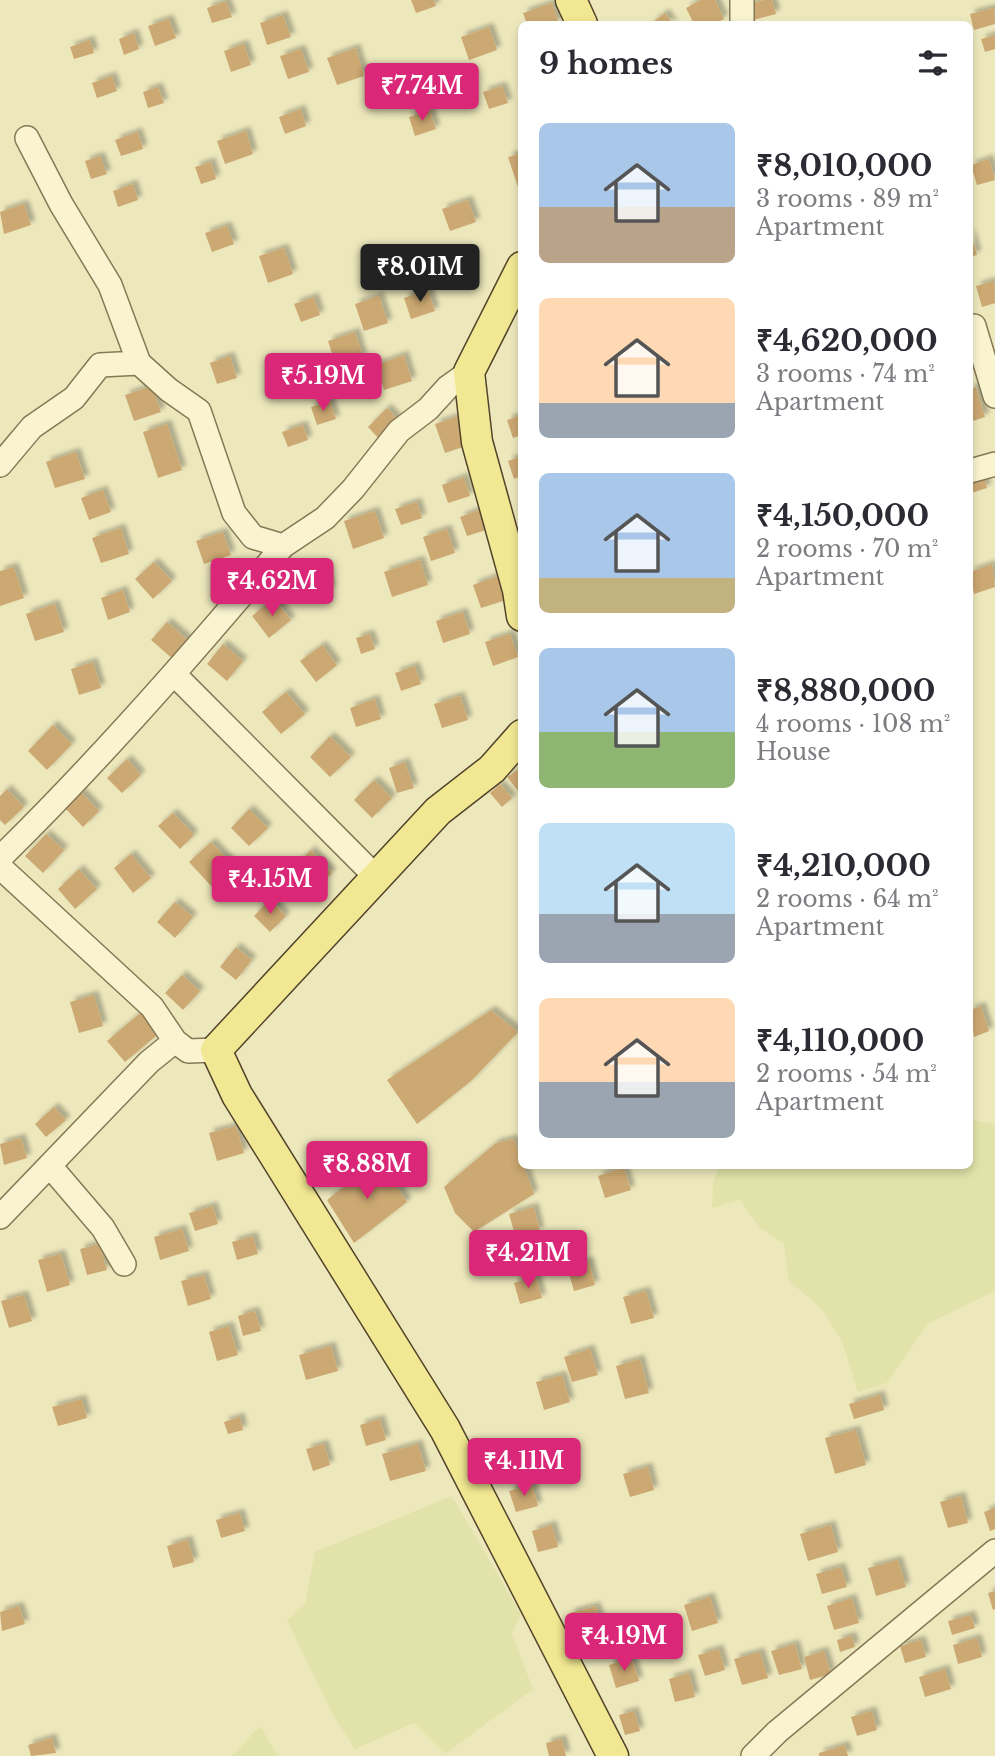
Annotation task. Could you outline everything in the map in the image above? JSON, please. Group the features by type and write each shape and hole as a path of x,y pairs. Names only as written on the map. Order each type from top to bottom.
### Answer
{"main road":[{"path":"571,0 581,21"},
{"path":"518,275 469,372 477,442 518,590"},
{"path":"518,739 492,768 438,811 216,1050 237,1094 445,1429 613,1756"}],"street":[{"path":"742,0 742,21"},
{"path":"27,138 61,204 110,285 139,363 169,390 199,411 234,513 253,537 283,545"},
{"path":"974,326 995,396"},
{"path":"0,465 32,428 74,398 100,365 139,363"},
{"path":"0,859 81,779 175,675 283,545 325,518 353,489 399,431 428,409 447,387 469,372"},
{"path":"973,470 995,464"},
{"path":"175,675 376,877"},
{"path":"0,866 152,1007 175,1041 188,1051 216,1050"},
{"path":"0,1217 149,1062 175,1041"},
{"path":"50,1166 103,1228 124,1264"},
{"path":"753,1756 777,1732 995,1551"}],"green space":[{"path":"973,1120 995,1125 995,1291 927,1324 887,1383 858,1392 842,1341 821,1308 789,1281 784,1244 759,1227 740,1200 712,1208 713,1183 718,1169 973,1169"},
{"path":"452,1496 521,1614 512,1634 533,1689 445,1754 414,1723 355,1749 332,1713 287,1620 305,1604 315,1552"},
{"path":"260,1726 278,1756 231,1756 236,1752"}],"building":[{"path":"411,0 434,0 436,6 416,13"},
{"path":"701,0 715,0 724,19 692,21 686,8"},
{"path":"772,0 776,14 753,20 749,4"},
{"path":"226,1 232,17 212,23 207,8"},
{"path":"552,3 558,21 526,21 523,13"},
{"path":"994,8 995,24 974,30 970,14"},
{"path":"665,13 671,21 654,21"},
{"path":"283,15 291,37 267,45 260,23"},
{"path":"169,19 176,38 155,46 148,26"},
{"path":"489,27 497,50 469,60 461,37"},
{"path":"134,33 139,49 124,55 119,39"},
{"path":"995,35 995,49 985,52 981,39"},
{"path":"90,40 94,53 74,59 70,47"},
{"path":"244,44 251,65 231,72 224,51"},
{"path":"356,48 364,76 337,85 327,58"},
{"path":"301,49 309,72 288,79 280,56"},
{"path":"112,76 117,91 97,98 92,83"},
{"path":"502,86 508,103 489,109 483,92"},
{"path":"158,87 164,103 148,108 143,92"},
{"path":"301,109 306,126 285,134 279,117"},
{"path":"430,111 436,129 415,136 409,117"},
{"path":"246,131 253,154 225,164 217,141"},
{"path":"138,132 143,149 121,156 115,140"},
{"path":"518,154 518,187 508,157"},
{"path":"100,156 107,174 91,179 85,161"},
{"path":"989,159 995,180 977,185 973,164"},
{"path":"211,162 216,179 201,184 195,167"},
{"path":"133,184 138,200 118,207 113,191"},
{"path":"468,200 476,222 450,231 442,209"},
{"path":"24,204 31,225 4,234 0,212"},
{"path":"227,226 234,244 212,252 205,233"},
{"path":"284,248 293,274 268,283 259,256"},
{"path":"994,281 995,303 982,307 976,286"},
{"path":"428,290 435,311 411,319 404,298"},
{"path":"379,296 388,323 364,331 355,304"},
{"path":"314,297 320,315 301,322 294,304"},
{"path":"355,332 363,357 336,366 328,341"},
{"path":"404,355 412,381 384,390 376,365"},
{"path":"230,356 237,378 217,384 210,363"},
{"path":"152,386 161,412 134,421 125,395"},
{"path":"976,387 985,417 973,421 973,388"},
{"path":"330,401 336,419 317,425 311,407"},
{"path":"387,408 398,420 379,439 368,427"},
{"path":"459,416 469,445 445,453 435,424"},
{"path":"518,416 518,436 513,438 507,420"},
{"path":"167,424 182,470 158,478 143,432"},
{"path":"303,425 308,440 288,447 282,432"},
{"path":"76,452 85,479 55,488 46,462"},
{"path":"518,457 518,478 514,479 508,461"},
{"path":"464,477 470,496 448,503 442,485"},
{"path":"984,478 987,488 973,492 973,482"},
{"path":"103,490 111,512 89,520 81,498"},
{"path":"417,502 422,518 401,525 395,509"},
{"path":"485,508 492,528 467,536 460,517"},
{"path":"375,511 384,538 353,549 344,521"},
{"path":"121,528 129,554 101,563 92,538"},
{"path":"447,529 455,553 431,561 423,537"},
{"path":"223,532 231,555 204,564 196,541"},
{"path":"420,560 428,585 392,597 384,572"},
{"path":"154,562 172,581 153,599 135,579"},
{"path":"992,564 995,587 974,594 973,571"},
{"path":"324,565 331,590 307,597 300,572"},
{"path":"14,567 24,598 0,606 0,571"},
{"path":"498,576 506,600 481,608 473,585"},
{"path":"123,590 130,612 108,620 101,598"},
{"path":"274,598 291,620 269,638 252,616"},
{"path":"55,604 64,632 35,641 26,614"},
{"path":"463,612 470,634 443,643 436,621"},
{"path":"167,622 190,642 174,660 151,640"},
{"path":"370,634 375,649 361,654 356,638"},
{"path":"510,634 518,657 493,666 485,642"},
{"path":"223,644 243,661 227,681 207,664"},
{"path":"322,645 337,665 316,682 300,661"},
{"path":"93,662 101,688 79,695 71,669"},
{"path":"415,666 421,684 401,691 395,673"},
{"path":"286,692 305,714 281,734 262,712"},
{"path":"460,696 468,720 442,728 434,704"},
{"path":"375,699 381,719 356,727 350,708"},
{"path":"53,725 72,744 47,770 28,751"},
{"path":"330,736 351,757 330,777 310,757"},
{"path":"127,759 141,775 122,793 107,778"},
{"path":"405,762 414,788 397,793 389,768"},
{"path":"518,770 518,791 507,777"},
{"path":"374,780 392,798 372,818 354,800"},
{"path":"500,784 512,798 502,807 490,793"},
{"path":"7,789 24,807 5,825 0,820 0,796"},
{"path":"80,791 99,811 83,827 64,807"},
{"path":"249,809 268,828 249,846 231,828"},
{"path":"173,813 194,835 180,849 158,826"},
{"path":"46,834 64,850 43,873 25,856"},
{"path":"211,842 235,867 213,888 189,862"},
{"path":"311,850 332,873 308,895 287,873"},
{"path":"131,854 151,878 133,893 114,868"},
{"path":"79,869 97,889 75,909 58,889"},
{"path":"270,899 286,916 270,932 254,916"},
{"path":"175,902 193,917 175,938 157,922"},
{"path":"236,947 252,960 236,980 220,967"},
{"path":"182,975 200,991 183,1010 165,993"},
{"path":"94,995 103,1026 79,1033 70,1002"},
{"path":"981,1006 989,1031 974,1037 973,1030 973,1009"},
{"path":"145,1009 163,1030 125,1062 107,1041"},
{"path":"491,1010 518,1032 471,1081 417,1124 387,1080"},
{"path":"54,1107 66,1120 46,1137 35,1124"},
{"path":"236,1126 244,1153 217,1161 209,1133"},
{"path":"21,1138 27,1158 4,1165 0,1144"},
{"path":"514,1139 518,1150 518,1169 525,1169 534,1194 474,1232 455,1213 444,1187 496,1143"},
{"path":"379,1160 407,1202 354,1243 327,1200"},
{"path":"624,1169 631,1190 605,1198 598,1176"},
{"path":"213,1206 218,1224 195,1231 189,1213"},
{"path":"534,1207 540,1231 516,1238 509,1214"},
{"path":"182,1229 189,1251 160,1260 154,1237"},
{"path":"253,1236 258,1254 237,1260 232,1242"},
{"path":"99,1244 107,1270 87,1275 80,1249"},
{"path":"61,1254 70,1285 47,1292 38,1260"},
{"path":"589,1261 595,1285 574,1291 567,1267"},
{"path":"204,1275 211,1299 188,1306 181,1281"},
{"path":"536,1276 542,1298 520,1304 514,1283"},
{"path":"646,1291 654,1318 631,1324 623,1297"},
{"path":"24,1295 32,1321 9,1328 1,1301"},
{"path":"255,1311 261,1331 243,1336 238,1316"},
{"path":"229,1326 238,1355 217,1361 209,1332"},
{"path":"331,1346 338,1371 306,1380 299,1355"},
{"path":"590,1349 598,1375 572,1382 564,1357"},
{"path":"640,1359 649,1393 625,1399 616,1366"},
{"path":"562,1375 570,1402 544,1410 536,1382"},
{"path":"880,1395 884,1410 854,1419 849,1404"},
{"path":"82,1399 87,1418 58,1426 52,1407"},
{"path":"240,1417 243,1430 228,1434 224,1422"},
{"path":"380,1419 386,1440 366,1446 360,1425"},
{"path":"856,1430 866,1465 835,1474 825,1438"},
{"path":"324,1444 330,1465 313,1471 306,1449"},
{"path":"418,1444 426,1471 390,1481 382,1454"},
{"path":"648,1467 654,1490 630,1497 623,1474"},
{"path":"532,1484 538,1506 516,1512 509,1491"},
{"path":"961,1496 968,1523 948,1528 940,1502"},
{"path":"995,1508 995,1529 990,1531 984,1512"},
{"path":"240,1513 245,1531 221,1538 216,1520"},
{"path":"552,1525 558,1547 538,1552 532,1531"},
{"path":"831,1525 838,1552 808,1561 800,1534"},
{"path":"188,1540 194,1562 173,1568 167,1546"},
{"path":"898,1560 906,1587 876,1596 868,1568"},
{"path":"841,1567 847,1587 822,1594 816,1574"},
{"path":"995,1591 995,1609 993,1610 988,1593"},
{"path":"710,1597 718,1623 692,1631 684,1605"},
{"path":"852,1598 859,1623 834,1630 827,1606"},
{"path":"19,1606 25,1624 2,1631 0,1612"},
{"path":"596,1606 602,1627 576,1635 570,1613"},
{"path":"971,1615 975,1628 952,1635 948,1621"},
{"path":"852,1636 855,1647 840,1652 837,1640"},
{"path":"977,1638 982,1657 958,1664 953,1645"},
{"path":"921,1640 926,1657 905,1663 900,1646"},
{"path":"795,1644 802,1669 779,1675 771,1651"},
{"path":"719,1649 725,1670 705,1676 698,1655"},
{"path":"824,1651 831,1674 810,1680 804,1657"},
{"path":"760,1652 768,1678 742,1685 734,1659"},
{"path":"632,1658 639,1681 616,1688 609,1665"},
{"path":"945,1669 951,1689 925,1697 919,1677"},
{"path":"689,1673 695,1697 675,1702 669,1679"},
{"path":"634,1711 640,1731 625,1735 619,1715"},
{"path":"872,1711 877,1730 857,1736 851,1717"},
{"path":"52,1738 56,1753 31,1756 28,1745"},
{"path":"562,1739 566,1756 549,1756 546,1743"},
{"path":"845,1745 848,1756 819,1756 819,1753"}]}
